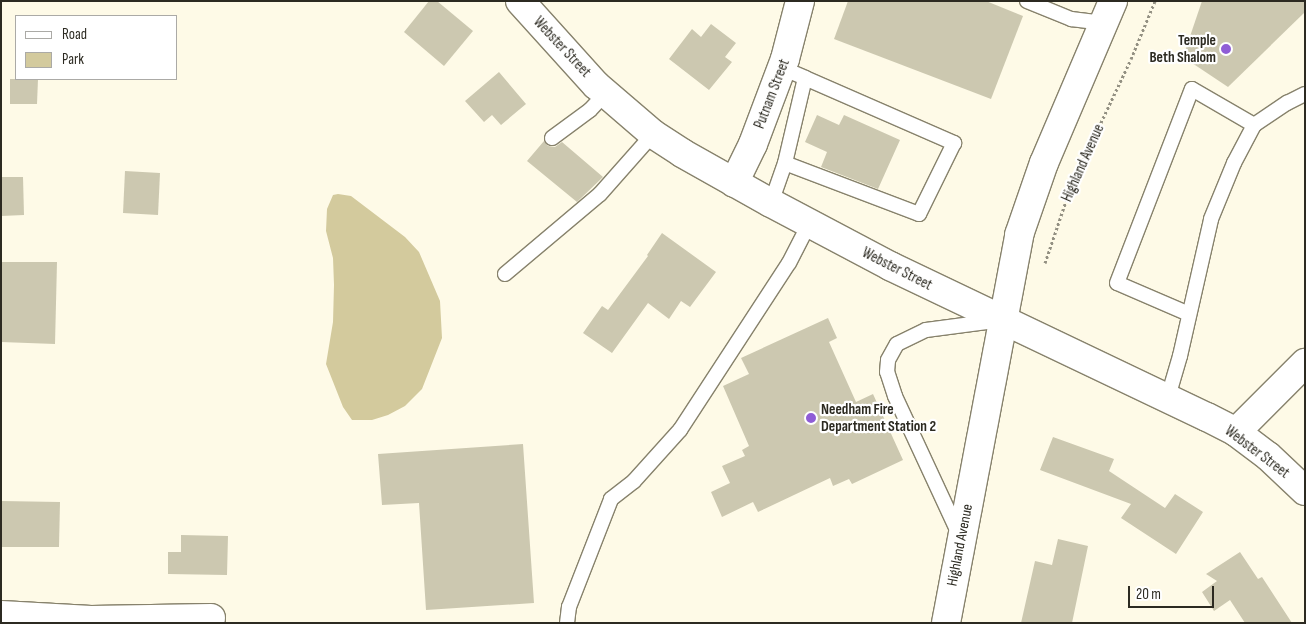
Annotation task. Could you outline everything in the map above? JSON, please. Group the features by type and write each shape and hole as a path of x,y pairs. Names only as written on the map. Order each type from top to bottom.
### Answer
{"street":[{"name":"Webster Street","path":"520,1 606,93 654,134 734,183 890,266 1168,397 1236,432 1268,456 1305,491"},
{"name":"Putnam Street","path":"734,183 753,144 794,73 800,1"},
{"name":"Highland Avenue","path":"946,623 1019,235 1044,163 1109,12"},
{"path":"1236,432 1305,363"},
{"path":"1,615 91,620 211,618"}],"lane":[{"path":"1027,1 1071,19 1109,12"},
{"path":"771,203 785,164 794,73 954,143 919,214 785,164"},
{"path":"1189,314 1117,283 1192,89 1254,125"},
{"path":"552,138 590,110 606,93"},
{"path":"1168,397 1211,219 1234,163 1254,125 1287,102 1305,94"},
{"path":"504,274 600,194 654,134"},
{"path":"567,623 572,599 611,499 634,481 680,430 789,263 809,224"},
{"path":"961,539 895,396 887,372 888,360 898,344 926,330 1003,320"}],"path":[{"name":"Highland Avenue","path":"1041,268 1046,260 1076,175 1131,59 1156,1"}],"green space":[{"path":"333,195 351,196 405,237 419,252 440,301 442,338 422,389 405,406 388,415 372,420 352,420 343,407 326,364 333,322 334,285 333,258 326,231 327,209"}],"building":[{"path":"429,1 437,1 473,31 444,66 404,32"},
{"path":"848,1 986,1 1023,16 991,99 834,39"},
{"name":"Temple Beth Shalom","path":"1202,1 1305,1 1305,12 1228,87 1183,57"},
{"path":"711,24 736,43 725,57 732,62 709,90 669,59 692,29 701,37"},
{"path":"499,72 526,104 501,125 492,115 484,122 465,101"},
{"path":"10,79 38,80 37,104 10,104"},
{"path":"817,115 839,125 844,115 900,140 878,189 821,167 827,152 805,142"},
{"path":"544,141 548,146 555,147 562,142 603,177 577,202 527,161"},
{"path":"125,171 160,173 158,215 123,213"},
{"path":"1,177 23,177 24,215 1,216"},
{"path":"662,233 716,272 690,307 681,301 669,319 648,303 612,353 583,333 602,306 608,310 648,256"},
{"path":"2,262 57,262 55,344 1,342"},
{"name":"Needham Fire Department Station 2","path":"828,318 837,338 829,342 856,402 873,394 903,460 852,484 849,479 833,486 830,478 758,512 753,502 722,517 711,492 730,483 722,466 745,456 742,450 749,446 723,386 749,374 741,358"},
{"path":"1053,437 1114,459 1109,471 1165,508 1175,494 1203,512 1176,554 1121,518 1131,504 1040,470"},
{"path":"523,444 534,603 426,610 419,503 382,505 378,454"},
{"path":"1,501 60,502 59,547 1,547"},
{"path":"181,535 228,536 227,575 168,574 168,552 181,552"},
{"path":"1058,539 1088,546 1072,623 1021,623 1035,561 1052,565"},
{"path":"1240,552 1258,579 1262,577 1292,623 1245,623 1230,600 1214,611 1202,592 1217,581 1206,574"}],"place":[{"name":"Temple Beth Shalom","path":"1226,49"},
{"name":"Needham Fire Department Station 2","path":"811,418"}]}
